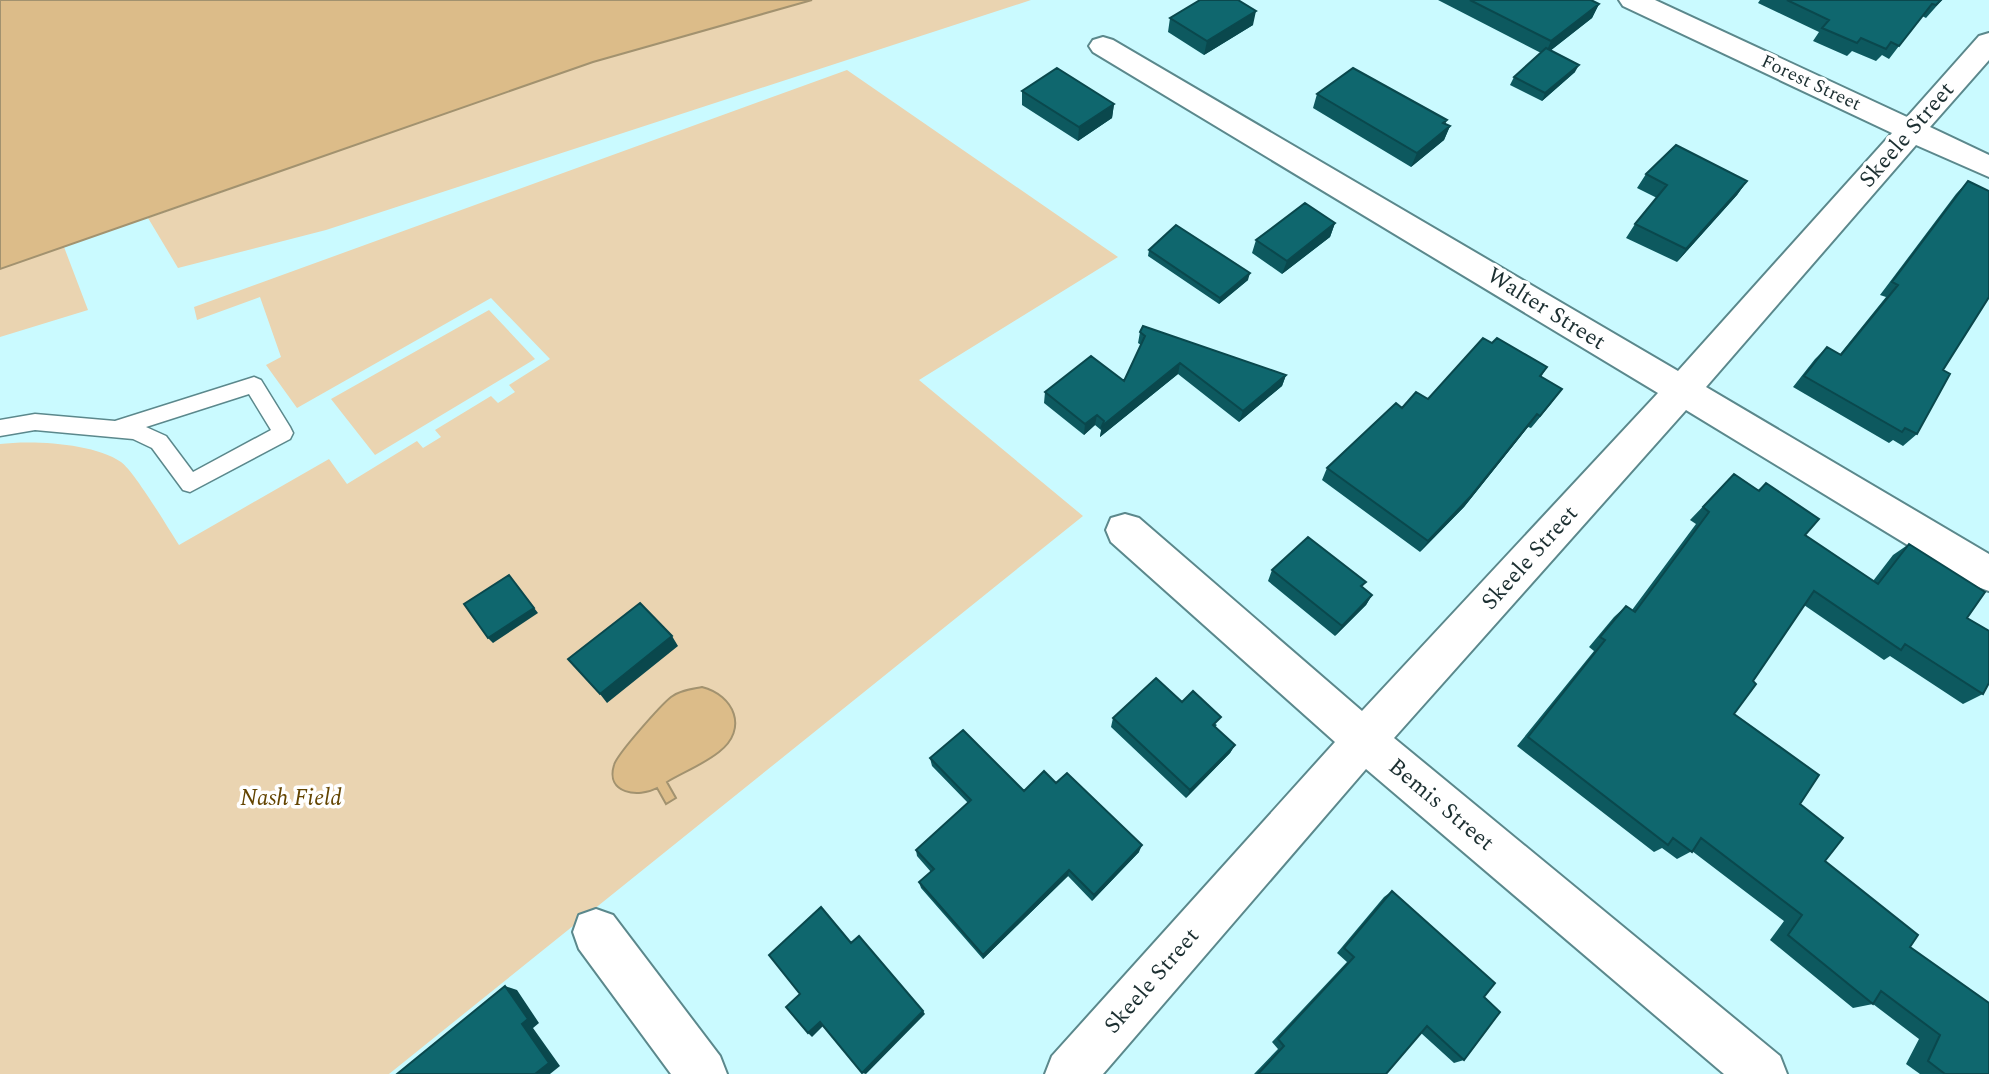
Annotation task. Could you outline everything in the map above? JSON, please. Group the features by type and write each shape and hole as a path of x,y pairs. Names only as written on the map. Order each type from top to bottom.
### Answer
{"street":[{"name":"Forest Street","path":"1633,0 1989,167"},
{"name":"Skeele Street","path":"1070,1074 1364,740 1681,392 1989,42"},
{"name":"Walter Street","path":"1103,46 1357,193 1681,392 1989,574"},
{"name":"Bemis Street","path":"1125,530 1364,740 1762,1074"},
{"path":"596,932 702,1074"}],"lane":[{"path":"0,428 35,422 135,432 159,442 190,484 283,433 254,385 115,429"}],"green space":[{"path":"812,0 1031,0 326,230 178,268 148,218 593,62"},
{"name":"Nash Field","path":"847,70 1118,257 919,380 1083,516 389,1074 0,1074 0,444 62,444 95,451 121,462 142,488 179,545 329,459 347,484 417,441 423,448 441,437 435,430 491,396 498,403 515,392 509,385 550,359 491,298 297,408 266,365 281,357 260,297 197,320 194,307"},
{"path":"64,247 88,310 0,337 0,269"},
{"path":"489,310 535,359 375,455 331,399"}],"shaded area":[{"path":"0,0 812,0 593,62 0,269"},
{"path":"702,687 722,697 734,714 734,733 728,743 707,760 667,782 676,798 666,804 657,788 633,793 619,788 614,782 614,765 649,719 671,697 682,691"}],"building":[{"path":"1200,0 1238,0 1256,11 1207,41 1170,18"},
{"path":"1470,0 1591,0 1599,4 1551,41"},
{"path":"1787,0 1941,0 1936,5 1932,4 1899,46 1891,42 1886,49 1861,38 1857,43 1822,28 1829,20"},
{"path":"1546,48 1579,65 1545,93 1514,77"},
{"path":"1057,68 1114,104 1079,127 1022,91"},
{"path":"1353,68 1447,120 1443,123 1450,126 1417,153 1317,94"},
{"path":"1676,145 1747,181 1686,249 1635,224 1667,185 1646,174"},
{"path":"1968,181 1989,191 1989,297 1943,370 1950,374 1917,434 1905,428 1902,432 1804,376 1827,347 1841,355 1898,285 1892,282"},
{"path":"1305,203 1335,223 1287,261 1256,240"},
{"path":"1176,225 1250,273 1220,298 1149,250"},
{"path":"1143,326 1286,375 1243,411 1180,363 1102,426 1104,421 1097,415 1085,424 1045,392 1091,356 1124,381 1145,336 1140,332"},
{"path":"1483,338 1492,343 1497,338 1547,367 1540,376 1562,389 1540,416 1537,414 1471,496 1428,541 1327,468 1396,403 1402,408 1416,392 1428,399"},
{"path":"1734,474 1759,491 1766,483 1819,519 1805,535 1878,584 1909,544 1985,592 1967,618 1989,631 1989,683 1983,694 1905,644 1901,650 1814,591 1734,714 1819,775 1800,804 1843,838 1825,861 1918,935 1910,947 1989,1003 1989,1074 1945,1074 1928,1061 1940,1035 1881,991 1873,1004 1788,935 1802,915 1701,838 1692,852 1673,838 1668,845 1528,737 1605,640 1600,637 1626,606 1635,612 1709,512 1703,507"},
{"path":"1308,537 1366,582 1361,586 1372,595 1342,626 1272,570"},
{"path":"509,575 534,608 488,638 464,604"},
{"path":"640,603 672,636 600,694 568,659"},
{"path":"1156,678 1182,702 1193,691 1221,717 1213,725 1235,745 1190,790 1113,718"},
{"path":"963,730 1024,791 1044,771 1056,783 1067,773 1142,845 1094,895 1069,870 983,955 919,882 934,869 916,850 971,800 930,758"},
{"path":"1392,891 1495,983 1484,997 1500,1012 1464,1060 1427,1026 1386,1074 1258,1074 1284,1046 1278,1039 1354,957 1344,948"},
{"path":"821,907 851,943 859,936 923,1011 862,1073 820,1022 808,1033 786,1007 800,994 769,955"},
{"path":"505,986 528,1019 522,1024 549,1063 535,1074 397,1074"}]}
